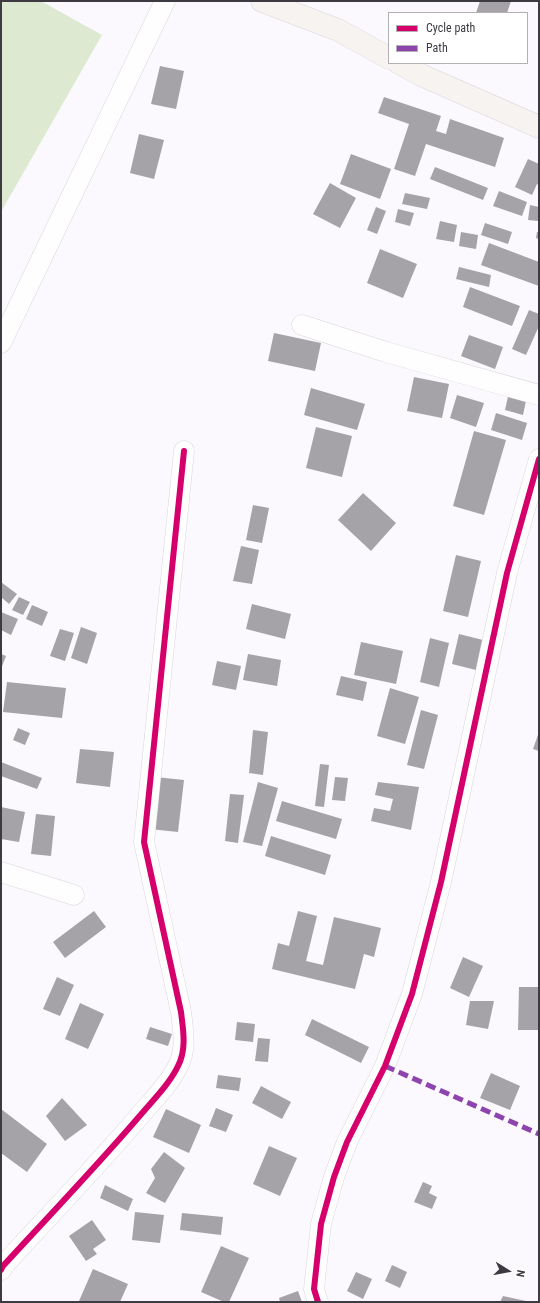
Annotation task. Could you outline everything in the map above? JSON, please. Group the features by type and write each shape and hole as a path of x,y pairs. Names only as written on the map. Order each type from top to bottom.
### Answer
{"street":[{"path":"1,343 165,1"},
{"path":"262,1 338,30 388,57"},
{"path":"401,64 421,75 539,127"},
{"path":"302,325 386,352 539,395"},
{"path":"1,1270 3,1266 121,1138 165,1085 179,1066 183,1050 181,1012 144,842 184,451"},
{"path":"318,1302 314,1289 321,1224 332,1183 347,1142 385,1066 412,994 441,882 507,573 539,459"},
{"path":"1,872 74,894"}],"green space":[{"path":"1,1 41,1 102,35 1,212"}],"building":[{"path":"480,1 511,1 507,12 476,12"},
{"path":"160,66 184,71 176,109 151,104"},
{"path":"384,97 441,116 436,131 446,134 450,119 504,138 495,167 426,144 415,176 394,169 409,124 378,113"},
{"path":"139,134 164,140 154,179 130,173"},
{"path":"351,154 391,169 380,199 340,184"},
{"path":"528,159 539,164 539,185 537,184 532,195 515,187"},
{"path":"435,167 488,188 483,200 430,179"},
{"path":"330,183 356,198 340,228 313,214"},
{"path":"499,191 527,202 522,216 493,206"},
{"path":"405,193 430,198 427,209 402,204"},
{"path":"530,205 539,207 538,221 528,220"},
{"path":"376,207 386,211 377,234 367,230"},
{"path":"398,209 414,213 410,226 395,222"},
{"path":"440,221 457,225 454,242 436,239"},
{"path":"485,223 512,232 508,244 481,235"},
{"path":"461,232 478,235 476,249 459,246"},
{"path":"537,232 539,232 539,239 536,238"},
{"path":"489,243 539,262 539,286 481,265"},
{"path":"380,249 417,264 403,298 367,283"},
{"path":"459,267 491,275 489,287 456,279"},
{"path":"470,287 520,306 512,326 463,307"},
{"path":"529,310 539,314 539,326 526,355 512,349"},
{"path":"274,333 321,343 315,371 268,361"},
{"path":"469,335 503,347 495,369 461,356"},
{"path":"414,377 449,384 442,418 407,411"},
{"path":"311,388 365,404 357,430 304,415"},
{"path":"509,392 527,396 523,415 505,410"},
{"path":"457,395 484,403 476,427 450,418"},
{"path":"496,413 527,423 522,440 491,430"},
{"path":"316,427 352,436 342,477 306,468"},
{"path":"474,431 506,440 484,515 453,506"},
{"path":"363,493 396,523 371,551 338,520"},
{"path":"253,505 269,508 262,543 246,540"},
{"path":"241,546 259,550 252,584 233,581"},
{"path":"456,555 481,561 468,617 443,611"},
{"path":"1,582 17,594 9,604 1,597"},
{"path":"19,597 30,602 23,615 12,610"},
{"path":"252,604 291,614 285,639 246,629"},
{"path":"32,605 48,612 42,626 26,619"},
{"path":"1,612 18,619 11,635 1,630"},
{"path":"81,627 97,633 87,664 71,658"},
{"path":"60,629 74,633 65,661 50,656"},
{"path":"459,634 483,640 476,670 452,664"},
{"path":"430,638 449,643 439,687 420,682"},
{"path":"361,642 403,651 396,684 354,675"},
{"path":"1,654 6,656 1,669"},
{"path":"248,654 281,660 277,686 243,680"},
{"path":"217,661 241,666 236,690 212,685"},
{"path":"341,676 367,682 363,701 336,695"},
{"path":"7,682 66,688 62,718 3,712"},
{"path":"390,688 419,697 405,744 377,736"},
{"path":"421,710 438,715 424,769 407,765"},
{"path":"18,728 30,733 25,745 13,740"},
{"path":"253,730 268,732 263,775 249,773"},
{"path":"539,732 539,751 533,749"},
{"path":"80,749 114,752 110,787 76,783"},
{"path":"1,762 42,778 37,789 1,776"},
{"path":"320,764 329,765 324,807 315,806"},
{"path":"146,776 184,780 178,832 140,828"},
{"path":"335,777 348,778 345,801 332,800"},
{"path":"258,782 278,788 262,846 243,842"},
{"path":"378,782 419,787 411,830 371,821 374,808 390,811 393,799 375,795"},
{"path":"230,794 244,795 238,843 225,841"},
{"path":"282,801 342,819 336,839 276,821"},
{"path":"1,807 25,812 19,842 1,839"},
{"path":"36,814 55,816 51,856 31,854"},
{"path":"271,836 331,855 325,875 265,856"},
{"path":"94,911 106,927 65,958 53,942"},
{"path":"298,911 317,916 306,961 323,965 334,917 381,928 374,957 364,954 355,989 272,969 278,943 289,946"},
{"path":"463,957 483,966 469,997 450,988"},
{"path":"57,977 74,985 60,1016 43,1009"},
{"path":"519,987 539,987 539,1030 518,1030"},
{"path":"470,1001 494,1001 488,1029 466,1025"},
{"path":"80,1003 104,1014 88,1049 65,1039"},
{"path":"312,1019 369,1047 361,1063 305,1035"},
{"path":"237,1022 255,1024 253,1042 235,1040"},
{"path":"150,1027 172,1034 168,1046 146,1039"},
{"path":"258,1038 270,1039 268,1062 255,1061"},
{"path":"491,1073 520,1086 510,1110 480,1098"},
{"path":"218,1075 241,1078 239,1091 216,1088"},
{"path":"261,1086 291,1102 282,1119 252,1103"},
{"path":"62,1098 87,1125 65,1141 46,1116"},
{"path":"216,1108 233,1115 226,1132 209,1126"},
{"path":"1,1109 47,1144 27,1172 1,1153"},
{"path":"166,1109 201,1125 189,1153 153,1137"},
{"path":"269,1146 297,1158 280,1196 253,1184"},
{"path":"164,1152 185,1168 165,1203 146,1193 155,1178 151,1169"},
{"path":"423,1182 432,1186 429,1193 437,1197 432,1209 414,1202"},
{"path":"105,1185 133,1199 128,1211 100,1198"},
{"path":"135,1212 164,1215 160,1243 132,1240"},
{"path":"182,1213 223,1217 221,1235 180,1230"},
{"path":"92,1220 106,1240 93,1249 97,1254 86,1261 69,1236"},
{"path":"221,1246 249,1258 229,1302 224,1302 201,1292"},
{"path":"392,1265 407,1272 400,1288 385,1281"},
{"path":"93,1269 128,1284 120,1302 79,1301"},
{"path":"356,1272 372,1279 363,1299 347,1291"},
{"path":"298,1291 302,1302 280,1302 279,1298"},
{"path":"503,1296 526,1301 526,1302 500,1302"}],"marked path":[{"path":"385,1066 539,1134"}],"cycle path":[{"path":"1,1270 170,1080 183,1053 184,1039 181,1012 144,842 184,451"},
{"path":"318,1302 314,1289 321,1224 334,1177 347,1142 385,1066 412,994 441,882 507,573 539,459"}]}
